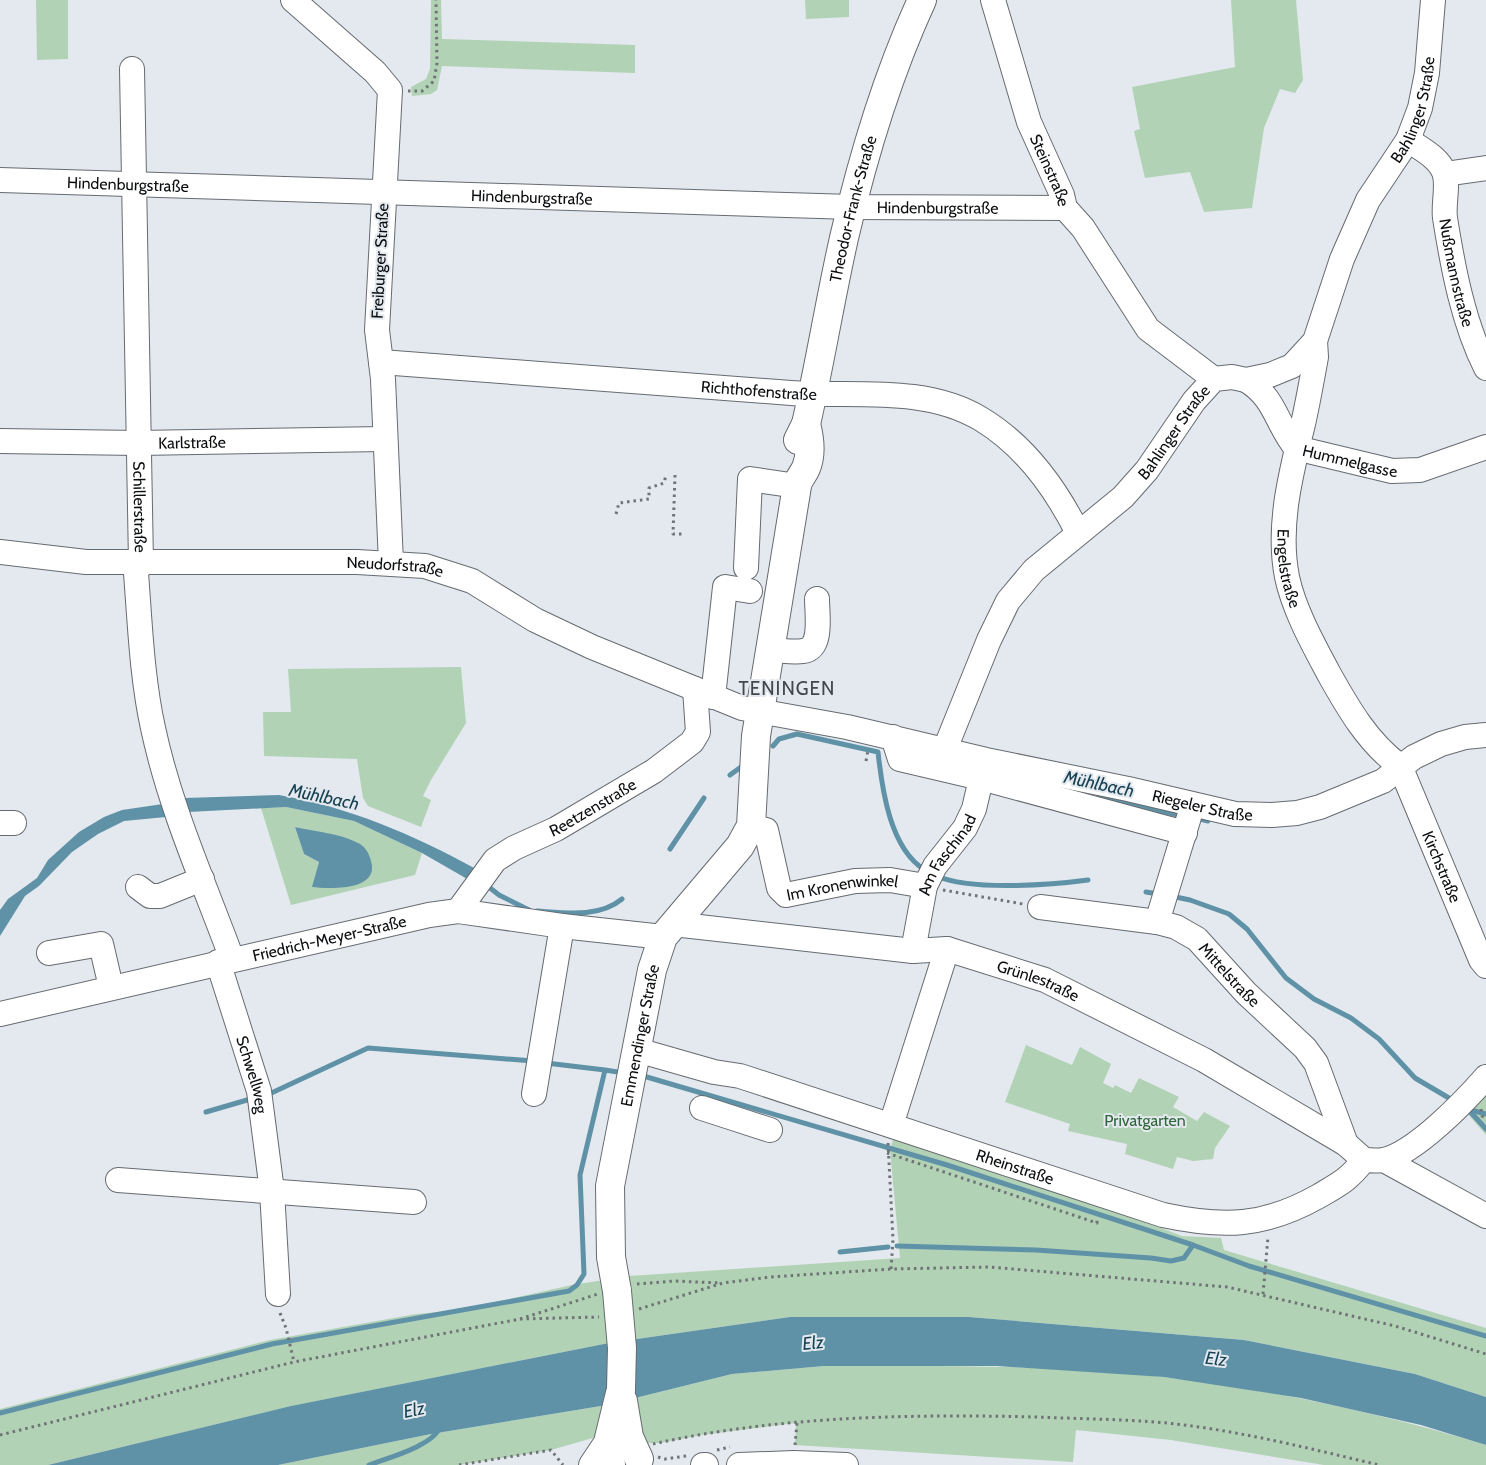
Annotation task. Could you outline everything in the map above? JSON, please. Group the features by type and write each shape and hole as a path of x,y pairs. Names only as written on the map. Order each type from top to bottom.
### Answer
{"main road":[{"name":"Theodor-Frank-Straße","path":"760,712 797,484 793,466 795,451 806,424 852,207 880,106 922,0"},
{"name":"Emmendinger Straße","path":"616,1426 621,1389 622,1348 612,1257 610,1186 654,964 668,930 740,846 751,826 755,747 760,712"},
{"path":"616,1426 629,1437 633,1460"}],"street":[{"path":"294,0 375,72 390,90"},
{"name":"Steinstraße","path":"992,0 1029,122 1062,195 1065,208 1084,228 1148,329 1214,380"},
{"name":"Bahlinger Straße","path":"945,749 989,640 1008,601 1034,570 1123,497 1148,470 1194,401 1214,380 1232,377 1246,380 1270,375 1292,366 1315,342 1342,259 1368,200 1408,140 1420,108 1428,73 1433,0"},
{"name":"Schillerstraße","path":"132,69 141,563 136,573 143,654 153,729 175,808 202,879 225,961"},
{"name":"Freiburger Straße","path":"390,90 383,191 377,330 381,362 390,563"},
{"path":"1408,140 1439,162 1445,174 1486,168"},
{"name":"Nußmannstraße","path":"1445,174 1445,214 1453,263 1470,328 1486,368"},
{"name":"Hindenburgstraße","path":"0,180 852,207 1065,208"},
{"name":"Engelstraße","path":"1315,342 1316,357 1286,497 1284,550 1288,578 1312,641 1335,685 1362,729 1387,756 1400,766"},
{"name":"Richthofenstraße","path":"381,362 813,394 918,398 949,405 980,419 1015,445 1046,480 1078,533"},
{"name":"Hummelgasse","path":"1246,380 1259,388 1269,400 1287,437 1296,448 1392,471 1420,470 1486,447"},
{"name":"Karlstraße","path":"0,441 138,442 385,439"},
{"path":"746,568 750,479 797,484"},
{"name":"Neudorfstraße","path":"0,552 86,562 390,563 426,566 472,581 535,620 610,654 704,693 760,712"},
{"name":"Reetzenstraße","path":"458,911 495,860 514,848 556,829 654,771 692,742 698,732 704,693 726,587 750,591"},
{"path":"771,650 801,652 813,647 817,640 817,599"},
{"name":"Riegeler Straße","path":"760,712 847,727 945,749 983,769 1128,789 1189,818 1235,814 1297,813 1364,790 1383,781 1400,766 1441,744 1464,737 1486,735"},
{"path":"892,737 900,760 983,769"},
{"name":"Kirchstraße","path":"1400,766 1481,960 1486,966"},
{"name":"Am Faschinad","path":"913,951 930,877 965,828 974,809 983,769"},
{"path":"1157,922 1189,818"},
{"name":"Im Kronenwinkel","path":"751,826 766,830 779,888 786,895 855,881 930,877"},
{"path":"138,887 150,896 160,896 202,879"},
{"name":"Mittelstraße","path":"1040,907 1157,922 1176,927 1196,939 1246,993 1305,1048 1316,1063 1346,1144"},
{"name":"Friedrich-Meyer-Straße","path":"0,1014 429,915 458,911 562,926 668,930"},
{"path":"534,1094 562,926"},
{"name":"Grünlestraße","path":"668,930 913,951 946,949 1045,980 1104,1008 1204,1060 1374,1160 1486,1216"},
{"path":"49,953 101,944 111,987"},
{"path":"891,1125 946,949"},
{"name":"Schwellweg","path":"225,961 259,1097 272,1190 278,1294"},
{"name":"Rheinstraße","path":"634,1066 714,1072 740,1076 829,1107 891,1125 1163,1215 1186,1220 1230,1224 1268,1219 1287,1213 1350,1179 1374,1160"},
{"path":"1374,1160 1409,1147 1461,1104 1486,1077"},
{"path":"702,1108 770,1130"},
{"path":"118,1180 414,1202"},
{"path":"591,1465 616,1426"},
{"path":"739,1465 779,1463 846,1465"}],"path":[{"path":"390,90 422,91 434,81 437,63 436,0"},
{"path":"616,514 619,503 649,499 649,488 664,483 666,475"},
{"path":"675,475 673,534 682,534"},
{"path":"866,761 867,756"},
{"path":"930,877 1040,907"},
{"path":"891,1269 892,1240 887,1151 1097,1223 1098,1220"},
{"path":"1263,1292 1268,1239"},
{"path":"0,1435 294,1362 520,1319 616,1289 674,1281 723,1283 770,1277 891,1269 989,1268 1192,1283 1263,1292 1395,1326 1486,1354"},
{"path":"650,1306 723,1283"},
{"path":"520,1319 595,1318"},
{"path":"286,1328 294,1362"},
{"path":"633,1460 702,1435 797,1423 866,1418 1001,1416 1175,1424 1277,1440 1379,1465"},
{"path":"459,1465 551,1450 563,1465"},
{"path":"681,1458 682,1465"}],"green space":[{"path":"36,0 68,0 68,59 37,60"},
{"path":"431,0 441,0 442,39 635,45 635,73 442,66 437,90 431,94 412,96 411,87 426,79 430,69"},
{"path":"805,0 849,0 849,17 806,19"},
{"path":"1231,0 1296,0 1303,80 1295,93 1280,89 1264,128 1252,208 1204,212 1190,172 1145,178 1134,131 1140,129 1132,87 1235,67"},
{"path":"461,667 466,723 423,796 431,800 421,827 368,806 363,798 357,759 264,756 263,712 291,712 288,669"},
{"path":"286,807 354,821 422,853 415,875 291,905 261,808","holes":["295,827 358,843 313,887 319,862 304,854"]},
{"name":"Privatgarten","path":"1026,1045 1072,1065 1080,1047 1111,1064 1103,1083 1113,1088 1115,1085 1131,1093 1139,1078 1179,1097 1173,1107 1197,1121 1204,1112 1230,1126 1215,1148 1213,1159 1193,1161 1177,1157 1173,1169 1125,1154 1127,1144 1068,1131 1070,1124 1005,1102"},
{"path":"1486,1093 1486,1135 1465,1111"},
{"path":"894,1136 1085,1199 1182,1236 1221,1238 1224,1250 1486,1328 1486,1397 1415,1374 1244,1340 969,1317 790,1317 609,1343 292,1406 48,1465 0,1465 0,1409 270,1340 416,1314 459,1310 572,1285 629,1276 900,1258 890,1150"},
{"path":"824,1366 1037,1368 1122,1373 1205,1382 1326,1404 1446,1433 1486,1445 1486,1465 1324,1465 1171,1440 1076,1430 1073,1462 795,1445 796,1423 702,1435 660,1443 643,1443 603,1435 551,1450 459,1465 278,1465 431,1434 607,1405 732,1374"}],"water":[{"path":"279,795 331,807 380,824 429,845 476,869 469,880 422,853 354,821 286,807 188,812 185,798"},
{"path":"163,804 166,817 124,821 98,834 72,852 39,886 25,896 0,936 0,910 8,899 37,878 48,860 79,832 104,817 122,810"},
{"path":"295,827 336,835 363,846 371,861 372,871 368,878 361,883 341,888 312,887 319,862 304,854"},
{"name":"Elz","path":"790,1317 969,1317 1244,1340 1415,1374 1486,1397 1486,1445 1421,1425 1301,1398 1164,1377 997,1366 824,1366 732,1374 607,1405 431,1434 278,1465 48,1465 291,1406 609,1343"}],"waterway":[{"path":"773,746 779,739 797,734 878,752 885,800 896,833 903,848 925,870"},
{"name":"Mühlbach","path":"730,775 741,767"},
{"name":"Mühlbach","path":"670,849 704,798"},
{"name":"Mühlbach","path":"1098,798 1183,816"},
{"name":"Mühlbach","path":"1196,818 1208,821"},
{"path":"937,876 969,884 1011,886 1088,880"},
{"name":"Mühlbach","path":"485,884 499,895 529,910"},
{"path":"1146,892 1158,894"},
{"path":"1171,896 1190,900 1229,914 1247,929 1286,978 1314,999 1351,1018 1379,1039 1415,1078 1454,1101"},
{"name":"Mühlbach","path":"537,911 593,912 613,905 622,899"},
{"path":"267,1095 368,1048 533,1061"},
{"path":"546,1063 605,1070"},
{"path":"0,1413 272,1344 569,1291 577,1285 584,1274 580,1175 605,1070 624,1073"},
{"path":"640,1075 947,1165 1193,1245 1249,1266 1486,1336"},
{"path":"206,1112 254,1098"},
{"path":"1466,1107 1486,1129"},
{"path":"1471,1110 1486,1114"},
{"path":"897,1246 1036,1250 1171,1261 1184,1258 1193,1245"},
{"path":"840,1252 888,1247"},
{"path":"369,1465 419,1446 436,1434 440,1427"}],"district":[{"name":"TENINGEN","path":"787,688"}]}
